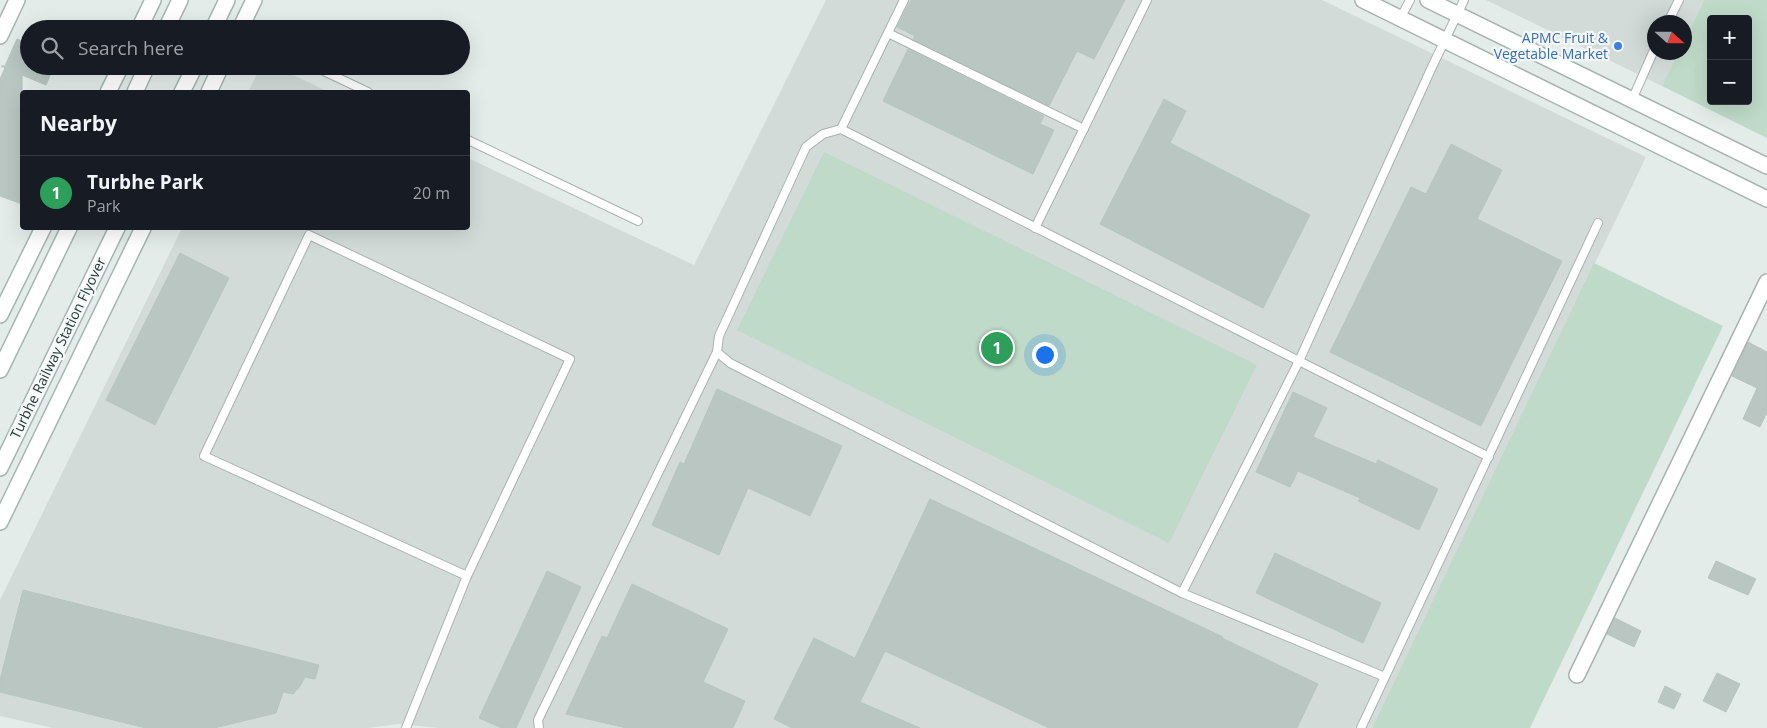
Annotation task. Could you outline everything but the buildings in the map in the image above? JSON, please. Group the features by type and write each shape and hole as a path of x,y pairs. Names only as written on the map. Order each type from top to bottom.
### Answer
{"street":[{"path":"2,28 17,0"},
{"path":"143,20 153,0"},
{"path":"170,20 180,0"},
{"path":"217,20 227,0"},
{"path":"244,20 254,0"},
{"path":"1363,0 1767,199"},
{"path":"1428,0 1767,166"},
{"path":"109,90 116,75"},
{"path":"136,90 143,75"},
{"path":"183,90 190,75"},
{"path":"210,90 217,75"},
{"path":"0,315 42,230"},
{"path":"0,370 68,230"},
{"name":"Turbhe Railway Station Flyover","path":"0,468 116,230"},
{"path":"0,522 142,230"},
{"path":"1577,675 1767,282"}],"lane":[{"path":"841,130 904,0"},
{"path":"1035,228 1147,0"},
{"path":"1400,19 1410,0"},
{"path":"1182,593 1299,362 1444,40 1464,0"},
{"path":"1672,15 1679,0"},
{"path":"888,33 1084,129"},
{"path":"1632,100 1650,60"},
{"path":"331,75 364,90"},
{"path":"539,728 538,720 717,352 719,336 806,147 823,134 841,130 1489,457"},
{"path":"470,141 638,221"},
{"path":"1361,728 1598,224"},
{"path":"406,728 467,576 570,358 309,235 204,456 467,576"},
{"path":"717,352 730,363 1182,593 1385,677"}],"shaded area":[{"path":"826,0 1322,0 1646,157 1372,728 440,728 398,724 367,728 53,728 0,716 0,600 181,230 470,230 470,159 694,265"},
{"name":"APMC Fruit & Vegetable Market","path":"1486,0 1704,0 1692,25 1692,15 1647,15 1647,60 1675,60 1662,86"},
{"path":"256,75 293,75 325,90 249,90"}],"green space":[{"path":"1704,0 1767,0 1767,138 1662,86 1675,60 1692,60 1692,25"},
{"path":"824,152 1257,365 1169,543 737,330"},
{"path":"1594,263 1723,326 1530,728 1372,728"}],"place":[{"name":"APMC Fruit & Vegetable Market","path":"1618,46"},
{"name":"Turbhe Park","path":"997,348"}]}
